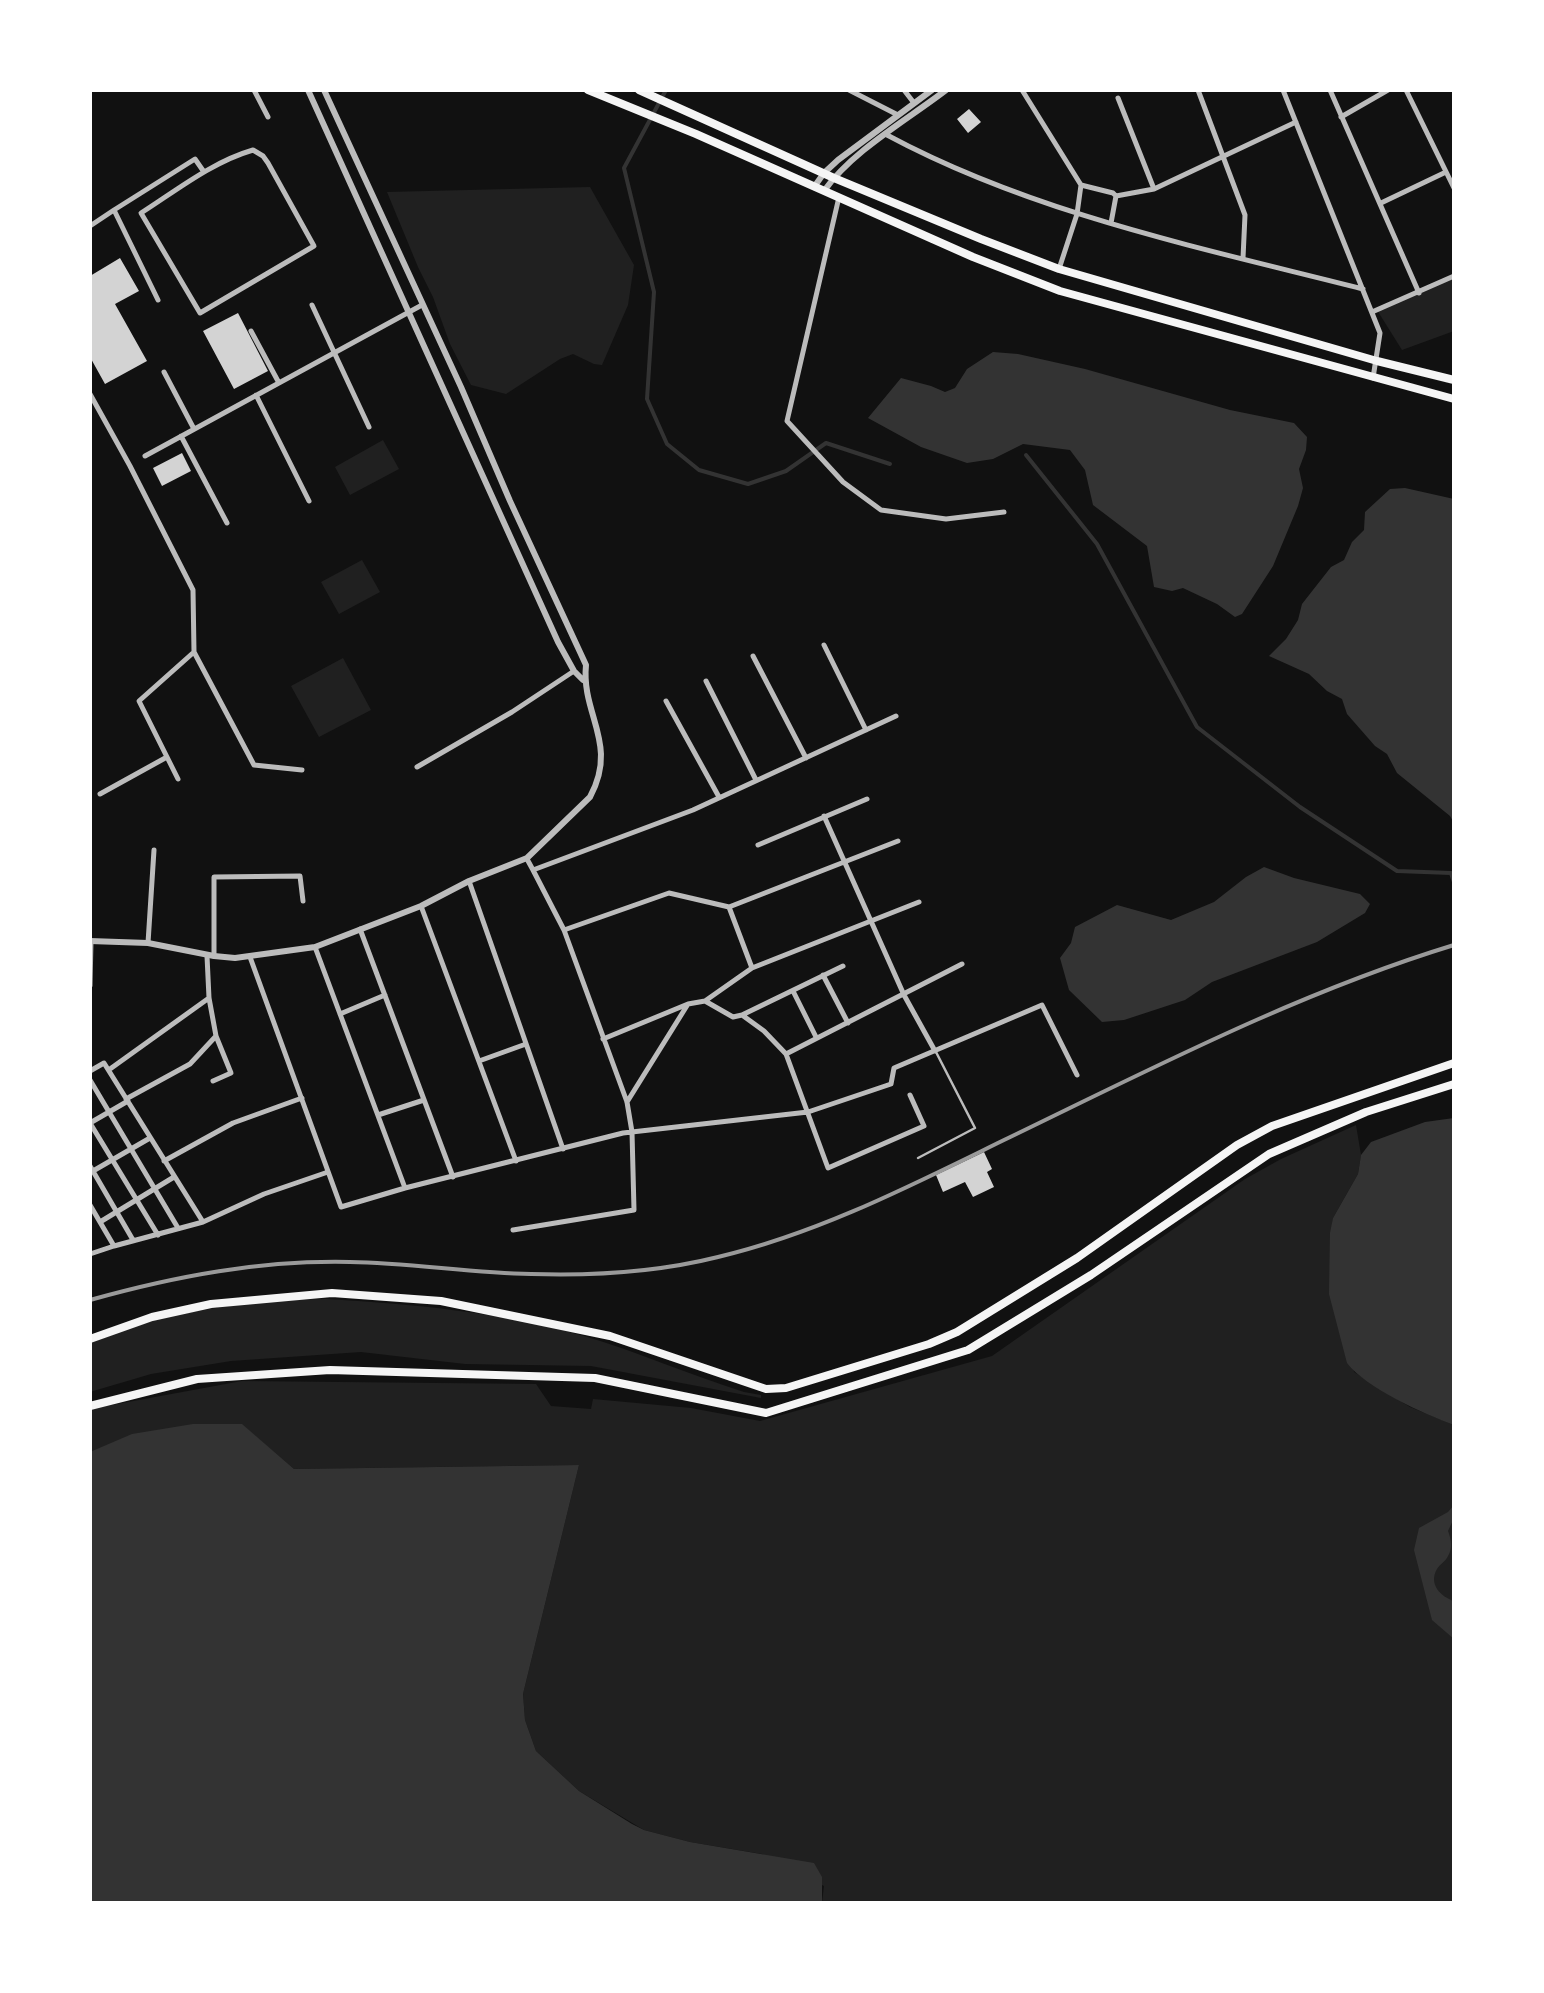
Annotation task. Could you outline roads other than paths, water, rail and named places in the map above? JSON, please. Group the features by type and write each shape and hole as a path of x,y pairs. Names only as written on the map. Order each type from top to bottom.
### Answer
{"main road":[{"path":"588,90 973,257 1060,290 1454,399"},
{"path":"639,90 834,178 1058,269 1454,380"},
{"path":"90,1340 152,1317 211,1304 332,1293 442,1301 610,1336 766,1389 786,1388 957,1332 1077,1258 1238,1145 1272,1126 1454,1063"},
{"path":"90,1406 197,1378 330,1370 594,1378 766,1413 968,1350 1091,1275 1269,1154 1366,1112 1454,1084"},
{"path":"1260,1133 1269,1154"},
{"path":"957,1332 968,1350"},
{"path":"766,1389 766,1413"}],"street":[{"path":"254,90 268,117"},
{"path":"308,90 512,542 574,671 584,681"},
{"path":"90,986 90,942 148,943 211,955 250,957 315,947 421,906 527,858 590,798 596,786 602,756 584,681 586,665 324,90"},
{"path":"849,90 898,114"},
{"path":"904,90 914,103"},
{"path":"814,187 824,173 932,90"},
{"path":"824,192 834,178 886,134 946,90"},
{"path":"1022,90 1081,185 1058,269"},
{"path":"1198,90 1245,215 1243,259"},
{"path":"1283,90 1380,333 1373,378"},
{"path":"1330,90 1420,292"},
{"path":"1341,117 1388,90"},
{"path":"1406,90 1454,188"},
{"path":"1118,98 1154,188"},
{"path":"1081,185 1116,196 1154,188 1296,122"},
{"path":"886,134 918,151 1076,214 1363,289"},
{"path":"254,150 263,156 314,246 200,313 141,212 192,180 254,150"},
{"path":"90,226 195,158 204,172"},
{"path":"184,166 192,180"},
{"path":"1380,204 1446,172"},
{"path":"1111,224 1116,196"},
{"path":"839,197 787,421 843,482 881,510 946,519 1004,512"},
{"path":"114,210 158,300"},
{"path":"1372,312 1454,276"},
{"path":"312,305 369,428"},
{"path":"145,456 422,305"},
{"path":"251,331 279,383"},
{"path":"164,372 194,429"},
{"path":"90,394 193,590 194,652 254,765 302,770"},
{"path":"256,395 310,501"},
{"path":"181,436 227,524"},
{"path":"512,542 526,535"},
{"path":"824,645 866,730"},
{"path":"178,779 139,702 194,652"},
{"path":"754,656 806,758"},
{"path":"417,767 574,671"},
{"path":"706,681 756,780"},
{"path":"666,701 719,797"},
{"path":"532,870 693,810 896,716"},
{"path":"100,794 167,758"},
{"path":"758,845 868,798"},
{"path":"824,816 904,995 936,1051"},
{"path":"564,930 668,893 728,908 898,841"},
{"path":"148,943 154,850"},
{"path":"513,1230 634,1210 632,1132 627,1102 564,930 527,858"},
{"path":"213,1081 231,1072 216,1036 208,998 214,876 300,876 302,901"},
{"path":"469,881 563,1149"},
{"path":"604,1038 688,1004 706,1001 752,968 919,902"},
{"path":"421,906 516,1161"},
{"path":"728,908 752,968"},
{"path":"360,929 453,1177"},
{"path":"315,947 405,1188"},
{"path":"250,957 341,1206 632,1132 808,1112 891,1084 894,1068 1042,1005 1076,1075"},
{"path":"786,1054 962,964"},
{"path":"706,1001 733,1016 742,1015 843,966"},
{"path":"824,975 848,1023"},
{"path":"793,990 816,1039"},
{"path":"340,1014 385,995"},
{"path":"109,1070 208,998"},
{"path":"627,1102 688,1004"},
{"path":"742,1015 786,1054 828,1168 924,1126 910,1096"},
{"path":"158,1236 90,1123 190,1064 216,1036"},
{"path":"479,1062 526,1044"},
{"path":"90,1071 104,1063 203,1222"},
{"path":"90,1080 179,1228"},
{"path":"164,1161 233,1123 302,1098"},
{"path":"378,1115 424,1100"},
{"path":"133,1240 91,1170 150,1138"},
{"path":"90,1254 203,1222 264,1194 328,1172"},
{"path":"100,1222 174,1177"},
{"path":"90,1205 114,1246"}],"lane":[{"path":"918,1158 975,1128 936,1051"}],"waterway":[{"path":"666,90 624,168 654,292 647,399 667,444 699,470 748,484 786,471 826,443 890,464"},
{"path":"1026,455 1097,544 1197,727 1300,807 1397,871 1451,873 1454,882"}],"railway":[{"path":"90,1300 187,1277 284,1264 373,1263 578,1274 625,1272 718,1257 792,1235 864,1206 1281,1009 1454,945"}]}
